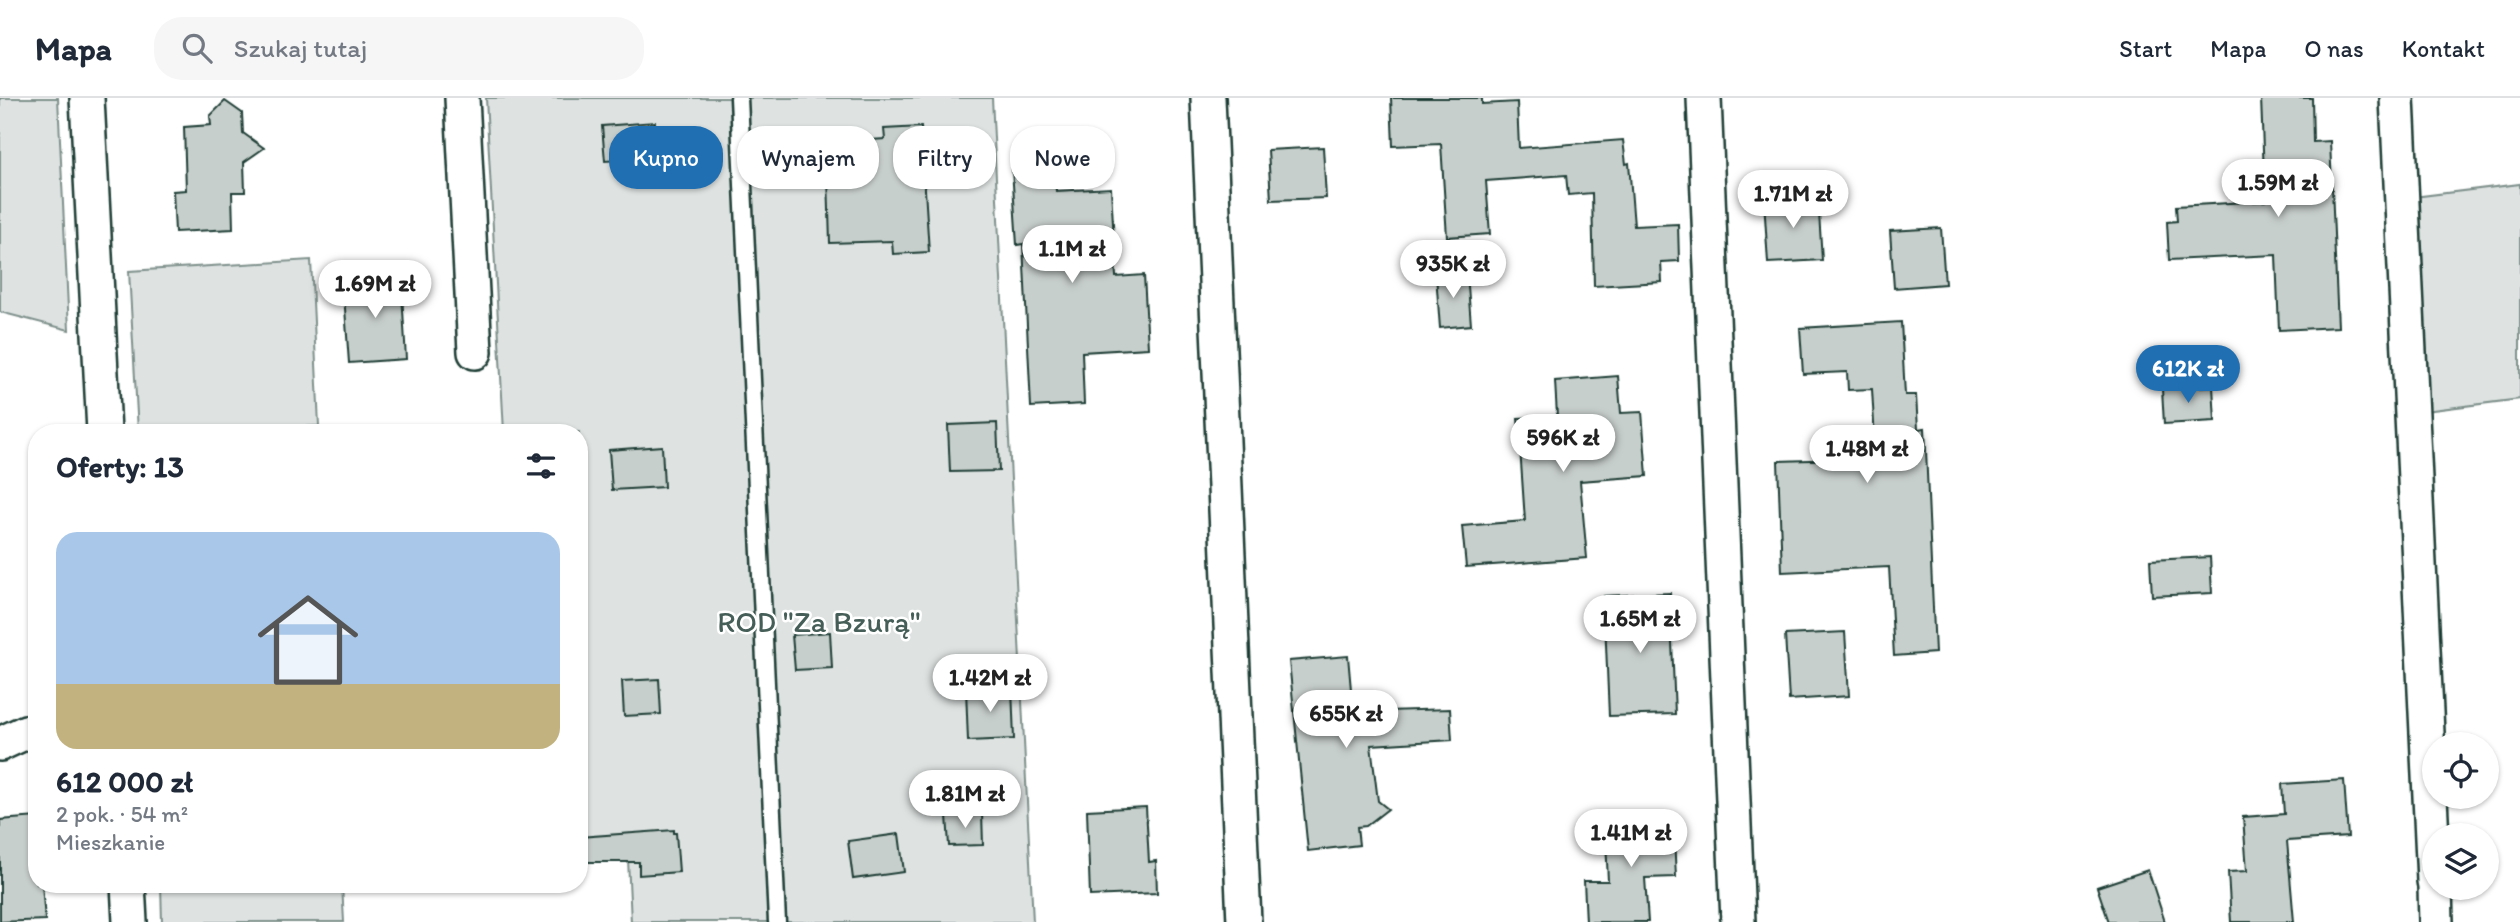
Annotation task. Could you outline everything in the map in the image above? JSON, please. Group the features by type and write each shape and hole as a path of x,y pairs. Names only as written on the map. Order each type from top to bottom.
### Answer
{"street":[{"path":"86,98 104,424"},
{"path":"462,98 475,352"},
{"path":"1208,98 1244,922"},
{"path":"1704,98 1738,922"},
{"path":"2397,98 2431,823"},
{"path":"0,744 28,732"},
{"path":"128,893 130,922"},
{"path":"2435,900 2436,922"}],"lane":[{"path":"739,98 777,922"}],"green space":[{"path":"0,98 58,98 69,330 0,312"},
{"name":"ROD \"Za Bzurą\"","path":"486,98 992,98 993,126 893,126 893,189 996,189 996,178 1033,922 631,922 628,859 588,861 588,424 504,424"},
{"path":"2520,184 2520,399 2424,411 2414,197"},
{"path":"311,260 319,424 138,424 129,271"},
{"path":"161,893 342,893 344,922 162,922"}],"building":[{"path":"1391,98 1482,98 1482,104 1517,102 1519,148 1623,140 1626,164 1629,163 1634,226 1678,224 1679,261 1661,262 1662,282 1594,286 1592,193 1568,195 1566,175 1486,181 1490,234 1447,237 1441,144 1393,146"},
{"path":"2261,98 2312,98 2313,142 2330,141 2338,327 2279,330 2276,255 2169,260 2167,222 2177,221 2176,206 2265,201"},
{"path":"225,101 242,113 243,133 264,148 244,162 245,192 232,192 233,229 175,232 173,191 186,190 184,127 211,125 210,116"},
{"path":"655,122 655,126 609,126 609,161 605,161 602,126"},
{"path":"884,129 893,129 893,189 925,189 929,252 893,254 892,241 830,243 828,189 879,189 879,139 885,139"},
{"path":"1323,147 1326,198 1271,200 1268,150"},
{"path":"1013,189 1111,189 1116,277 1144,275 1148,348 1082,352 1084,404 1031,407 1023,244 1017,245"},
{"path":"1818,197 1822,260 1768,263 1764,200"},
{"path":"1941,228 1945,284 1894,288 1890,231"},
{"path":"1467,273 1471,325 1440,328 1436,275"},
{"path":"401,277 406,359 349,363 343,281"},
{"path":"1901,322 1905,395 1916,395 1918,429 1925,428 1935,653 1894,656 1889,567 1782,572 1778,461 1876,458 1872,389 1848,390 1847,372 1803,374 1800,328"},
{"path":"1618,376 1621,413 1642,412 1647,476 1580,481 1587,558 1466,567 1462,526 1525,521 1518,418 1557,416 1555,381"},
{"path":"2213,386 2215,421 2164,424 2162,389"},
{"path":"997,423 999,471 950,472 948,425"},
{"path":"662,446 664,487 612,490 609,450"},
{"path":"2210,557 2212,593 2152,596 2150,560"},
{"path":"1670,593 1675,714 1609,716 1604,596"},
{"path":"830,632 832,668 795,670 792,635"},
{"path":"1845,632 1849,696 1789,700 1785,635"},
{"path":"1348,656 1353,712 1450,709 1452,740 1371,745 1378,801 1388,809 1366,826 1357,827 1359,845 1308,851 1289,661"},
{"path":"659,679 661,714 624,716 622,681"},
{"path":"1012,688 1014,739 968,741 966,689"},
{"path":"2344,780 2348,837 2287,841 2294,922 2231,922 2228,872 2247,871 2243,817 2284,814 2282,784"},
{"path":"1146,807 1149,862 1156,861 1157,893 1090,896 1087,810"},
{"path":"982,813 983,845 949,846 947,815"},
{"path":"28,818 28,893 43,893 45,920 0,922 0,820"},
{"path":"1673,818 1676,877 1645,878 1648,922 1586,922 1584,881 1608,881 1605,821"},
{"path":"674,830 679,872 639,875 639,862 588,862 588,836"},
{"path":"899,834 904,872 853,879 848,841"},
{"path":"2148,870 2165,922 2109,922 2097,887"}]}
